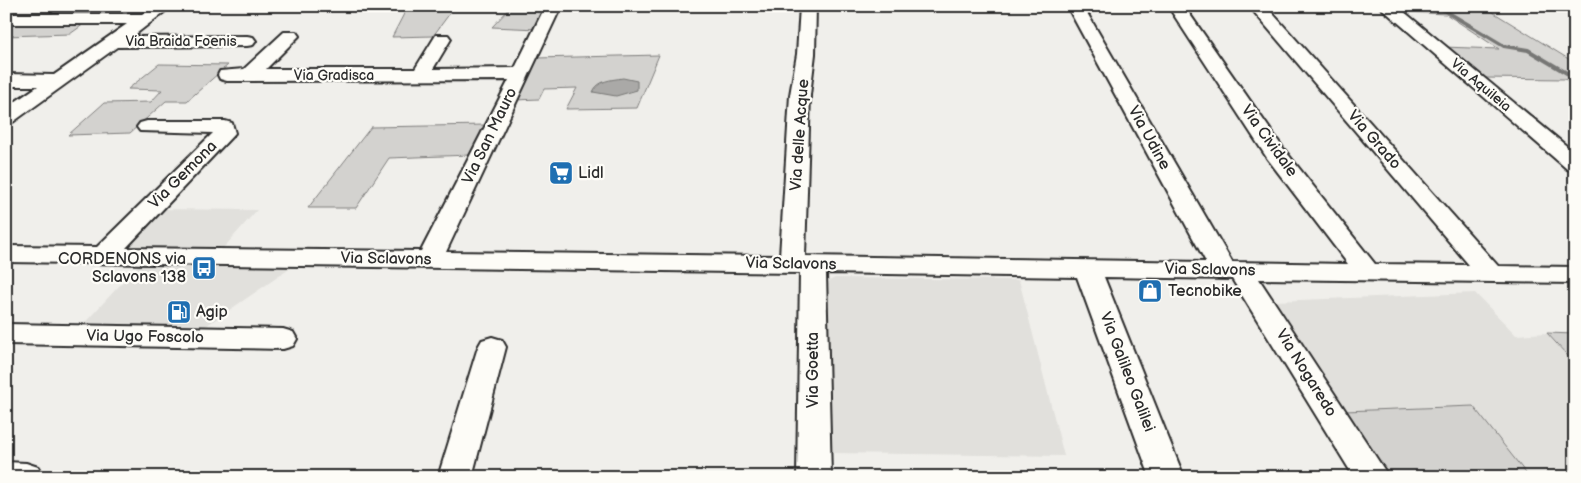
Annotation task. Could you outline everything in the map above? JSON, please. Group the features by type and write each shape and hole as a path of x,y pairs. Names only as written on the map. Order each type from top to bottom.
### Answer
{"street":[{"name":"Via Braida Foenis","path":"15,19 44,6"},
{"name":"Via Braida Foenis","path":"6,118 164,6"},
{"name":"Via delle Acque","path":"802,264 800,103 806,54 808,6"},
{"name":"Via Udine","path":"1075,6 1232,270"},
{"name":"Via Cividale","path":"1176,6 1275,153 1328,218 1367,271"},
{"name":"Via Grado","path":"1257,6 1492,274"},
{"name":"Via Aquileia","path":"1387,6 1575,164"},
{"name":"Via San Mauro","path":"428,260 439,244 531,57 551,12"},
{"name":"Via Braida Foenis","path":"15,19 146,19"},
{"path":"249,75 290,36"},
{"path":"420,75 442,39"},
{"name":"Via Braida Foenis","path":"115,42 247,41"},
{"name":"Via Gradisca","path":"226,75 521,74"},
{"path":"6,80 58,81"},
{"name":"Via Gemona","path":"103,256 225,132 225,127 147,127"},
{"name":"Via Sclavons","path":"6,254 1575,274"},
{"name":"Via Goetta","path":"802,264 814,477"},
{"name":"Via Galileo Galilei","path":"1087,268 1166,477"},
{"name":"Via Nogaredo","path":"1232,270 1372,477"},
{"name":"Via Ugo Foscolo","path":"6,334 283,339"},
{"path":"455,477 492,347"},
{"path":"6,476 26,477"}],"shaded area":[{"path":"255,6 560,6 546,10 538,29 492,27 509,9 453,9 433,36 392,37 407,8"},
{"path":"1397,6 1483,6 1575,63 1575,86 1565,79 1484,78 1443,47 1499,49 1446,14 1406,12"},
{"path":"6,22 84,24 70,34 6,36"},
{"path":"659,55 637,108 566,109 577,88 544,89 539,99 516,100 536,58"},
{"path":"159,64 228,65 187,101 166,101 130,133 68,135 104,103 151,102 162,90 128,89"},
{"path":"623,78 637,81 637,90 616,96 593,92 602,83"},
{"path":"486,125 470,155 389,158 356,208 308,208 371,127"},
{"path":"155,209 257,210 218,254 114,252"},
{"path":"146,257 304,259 197,332 79,329"},
{"path":"835,278 1019,280 1064,456 831,453 827,286 829,281"},
{"path":"1475,293 1516,335 1547,333 1575,364 1575,477 1387,477 1275,301"},
{"path":"1547,333 1575,334 1575,364"},
{"path":"1473,406 1529,477 1387,477 1345,411"}],"waterway":[{"path":"1437,6 1504,46 1528,50 1575,78"}],"place":[{"name":"Lidl","path":"561,173"},
{"name":"CORDENONS via Sclavons 138","path":"204,268"},
{"name":"Tecnobike","path":"1150,291"},
{"name":"Agip","path":"179,312"}]}
